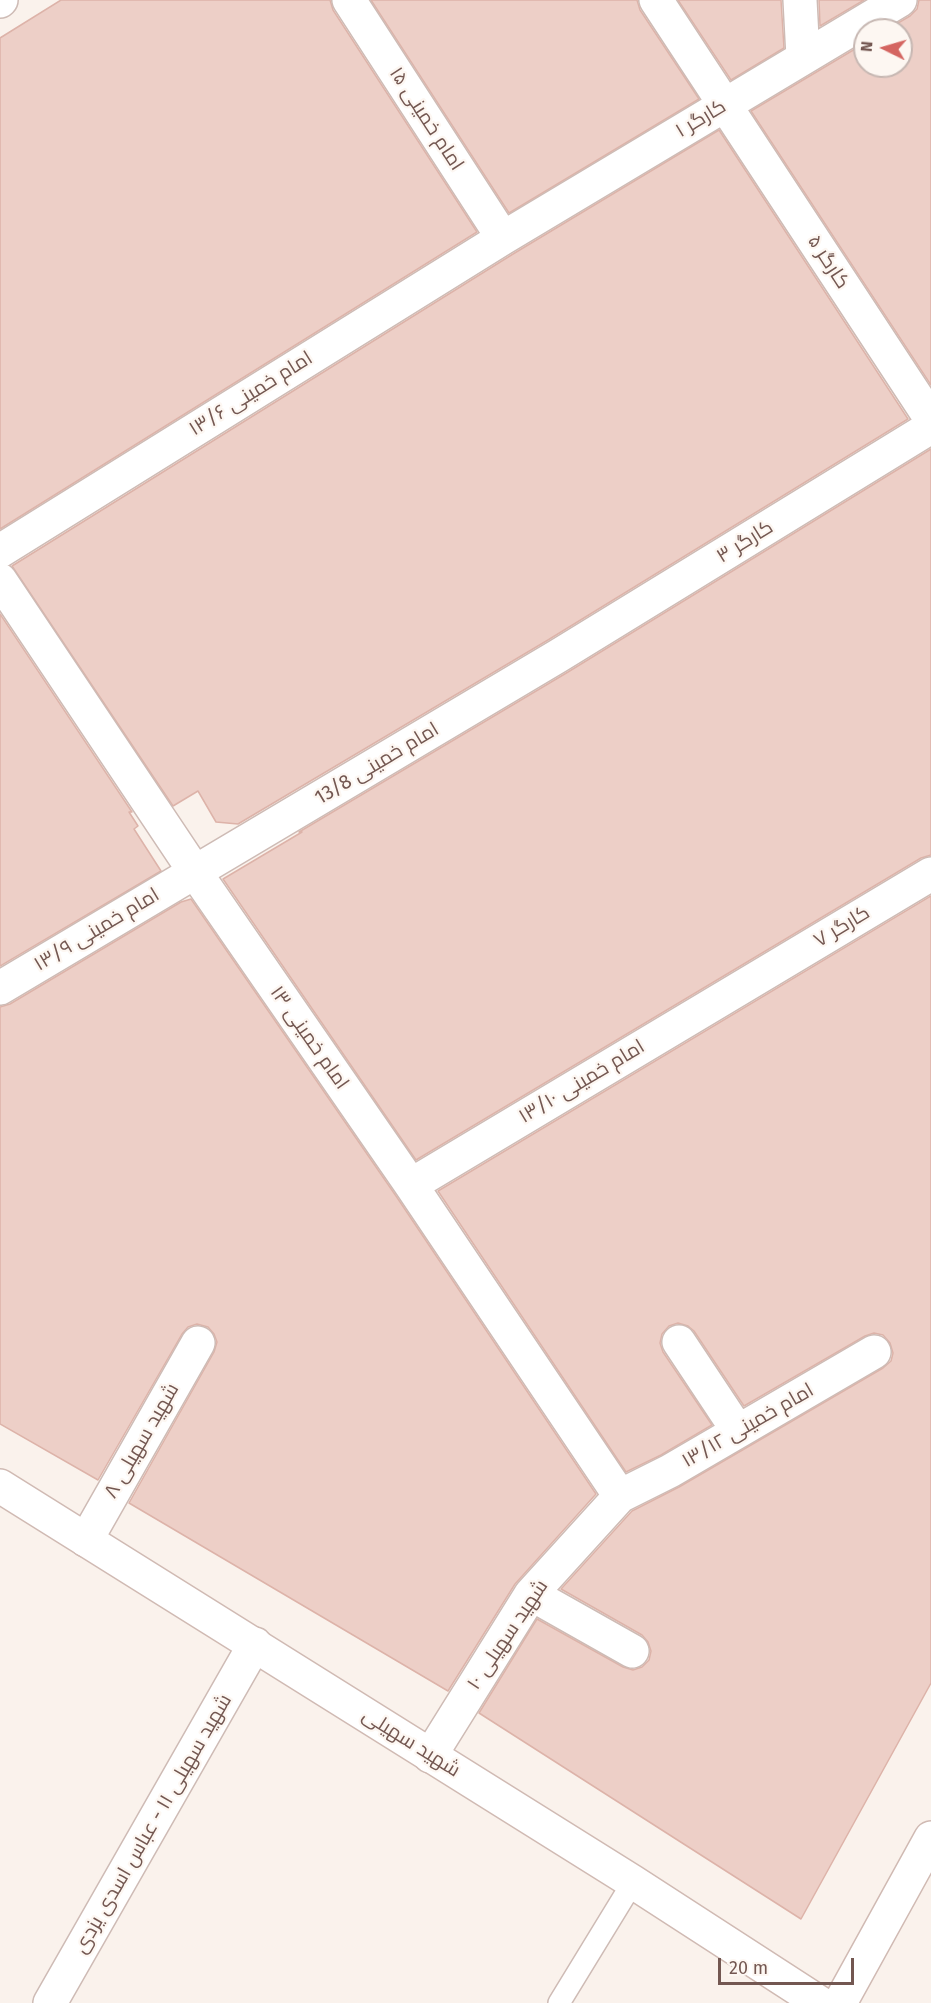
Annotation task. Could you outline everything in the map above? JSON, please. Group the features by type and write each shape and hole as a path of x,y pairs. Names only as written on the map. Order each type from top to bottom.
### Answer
{"street":[{"name":"امام خمینی ۱۵","path":"349,0 503,238"},
{"name":"کارگر ۵","path":"656,0 931,419"},
{"path":"800,0 803,57"},
{"name":"کارگر ۱","path":"503,238 900,0"},
{"name":"امام خمینی ۱۳/۶","path":"0,551 503,238"},
{"name":"کارگر ۳","path":"558,656 931,427"},
{"name":"امام خمینی ۱۳","path":"0,580 195,872 411,1185 620,1496"},
{"name":"امام خمینی 13/8","path":"195,872 558,656"},
{"name":"امام خمینی ۱۳/۹","path":"0,988 195,872"},
{"name":"کارگر ۷","path":"753,980 931,874"},
{"name":"امام خمینی ۱۳/۱۰","path":"411,1185 753,980"},
{"path":"679,1342 738,1431"},
{"name":"شهید سهیلی ۸","path":"86,1540 198,1343"},
{"name":"امام خمینی ۱۳/۱۲","path":"620,1496 670,1471 874,1352"},
{"name":"شهید سهیلی","path":"0,1486 633,1882 820,2003"},
{"name":"شهید سهیلی ۱۰","path":"430,1756 531,1594 620,1496"},
{"path":"531,1594 632,1651"},
{"name":"شهید سهیلی ۱۱ - عباس اسدی یزدی","path":"50,2003 255,1644"},
{"path":"840,2003 931,1838"}],"lane":[{"path":"559,2003 633,1882"}],"building":[{"path":"61,0 330,0 333,10 477,232 0,529 0,38"},
{"path":"371,0 637,0 640,10 699,99 509,213"},
{"path":"678,0 781,0 784,48 731,80"},
{"path":"819,0 864,0 820,26"},
{"path":"919,0 931,0 931,385 751,111 853,50 853,78 913,78 913,18 907,18 917,9"},
{"path":"719,130 908,419 548,640 238,824 216,822 198,791 173,806 12,566 513,254"},
{"path":"931,449 931,855 921,858 416,1160 223,879 568,672"},
{"path":"0,614 132,812 129,812 138,826 134,829 161,871 0,966"},
{"path":"931,896 931,1683 801,1919 479,1713 537,1619 623,1667 633,1670 642,1667 649,1660 651,1651 642,1635 561,1589 632,1511 679,1487 883,1368 891,1361 893,1353 890,1343 883,1335 874,1333 865,1336 744,1406 694,1331 678,1323 669,1326 662,1334 660,1343 663,1352 712,1425 661,1455 626,1472 438,1191"},
{"path":"191,899 396,1196 596,1494 515,1584 448,1691 129,1503 214,1352 217,1342 208,1327 197,1324 188,1327 182,1334 98,1480 0,1424 0,1007 10,1004 181,902"}]}
